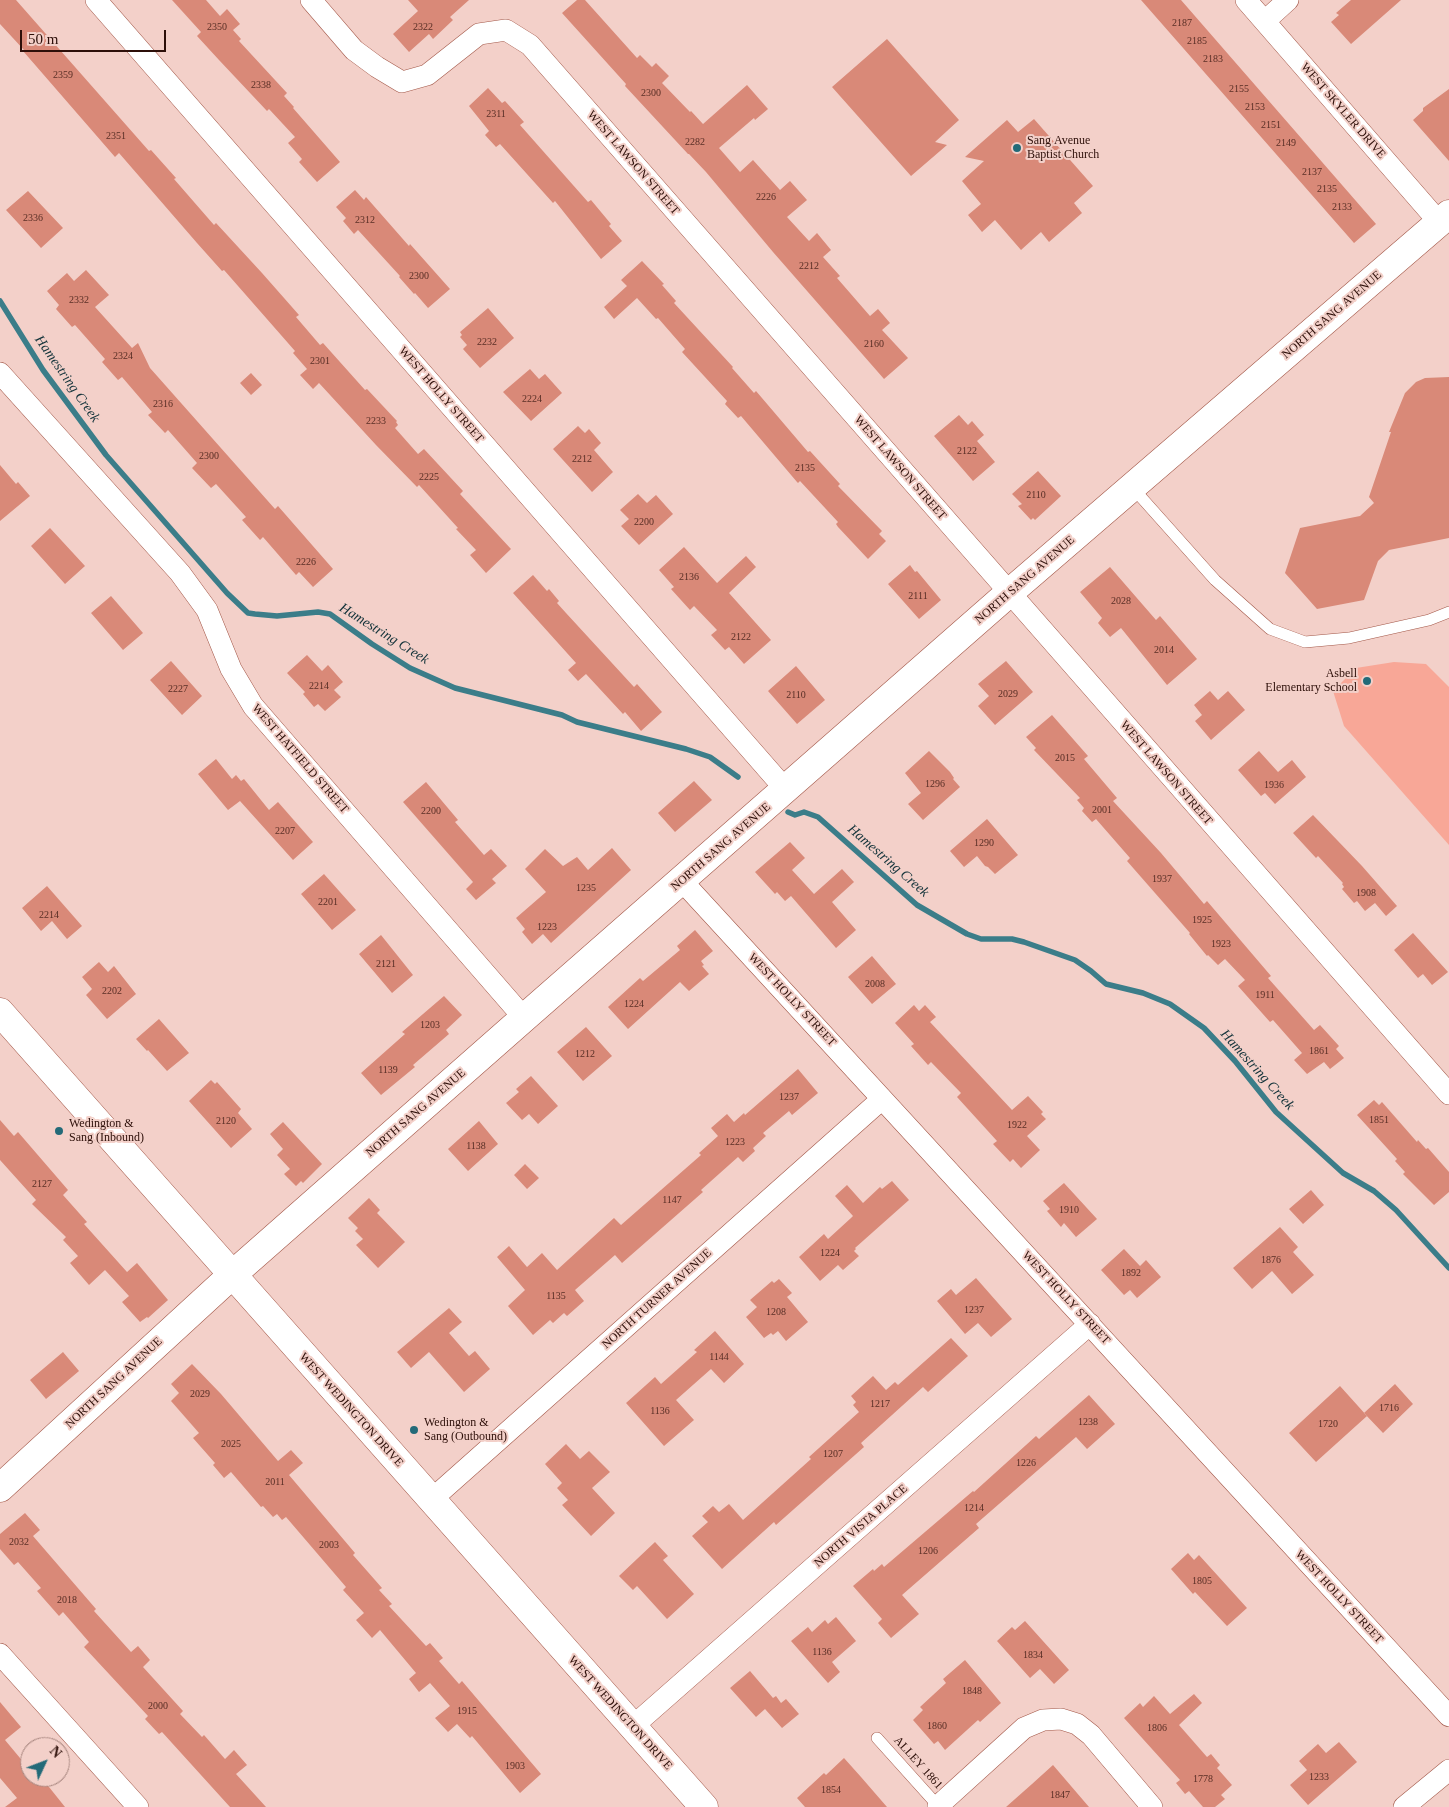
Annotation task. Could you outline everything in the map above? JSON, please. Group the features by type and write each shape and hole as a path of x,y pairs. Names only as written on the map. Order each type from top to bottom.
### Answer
{"street":[{"name":"WEST HOLLY STREET","path":"96,0 786,790"},
{"name":"WEST LAWSON STREET","path":"311,0 354,50 402,82 427,75 479,34 506,30 530,45 1449,1094"},
{"name":"WEST SKYLER DRIVE","path":"1246,0 1444,218"},
{"path":"1265,21 1288,0"},
{"name":"NORTH SANG AVENUE","path":"0,1488 232,1275 524,1018 1132,487 1444,218"},
{"name":"WEST HATFIELD STREET","path":"0,373 180,573 207,610 232,669 253,706 524,1018"},
{"name":"WEST HOLLY STREET","path":"682,881 1449,1716"},
{"name":"WEST WEDINGTON DRIVE","path":"0,1012 704,1807"},
{"name":"NORTH TURNER AVENUE","path":"431,1500 882,1099"},
{"name":"NORTH VISTA PLACE","path":"632,1727 1090,1324"},
{"path":"0,1654 138,1807"},
{"path":"939,1806 1024,1728 1042,1720 1061,1719 1077,1724 1091,1735 1152,1807"},
{"path":"1404,1807 1449,1770"}],"lane":[{"path":"1132,487 1216,580 1270,629 1306,642 1340,639 1428,620 1449,612"},
{"name":"ALLEY 1861","path":"877,1738 939,1806"}],"shaded area":[{"path":"1394,662 1426,664 1449,687 1449,845 1344,726 1333,691 1356,668"}],"building":[{"path":"0,0 16,0 149,151 151,150 176,178 174,179 214,225 216,223 262,273 299,315 296,317 320,345 323,343 365,390 367,389 397,421 398,425 395,428 418,454 424,449 463,491 460,494 511,549 486,573 470,555 476,550 456,529 458,528 419,485 417,487 376,445 319,383 313,389 300,375 307,369 293,353 295,351 119,153 115,157 0,24"},
{"path":"172,0 206,0 220,16 227,9 240,24 233,30 241,39 239,41 287,93 284,96 293,108 340,162 317,182 299,162 302,159 288,143 295,137 269,109 267,111 197,36 201,32"},
{"path":"408,0 469,0 450,17 453,20 433,39 429,34 409,52 393,34 418,11"},
{"path":"577,0 585,0 637,58 640,55 652,67 656,63 669,76 662,83 703,124 747,85 768,109 755,120 754,118 719,148 740,172 753,160 780,190 790,181 807,200 787,217 809,241 817,233 831,250 823,257 840,276 837,278 870,316 878,309 890,323 882,330 908,358 884,379 706,172 625,86 626,84 562,13"},
{"path":"1141,0 1181,0 1376,224 1354,243"},
{"path":"1351,0 1401,0 1351,44 1331,22 1339,15 1336,13"},
{"path":"887,39 959,120 935,142 947,145 911,176 832,87"},
{"path":"488,88 502,103 505,101 524,122 520,125 588,202 591,200 611,224 609,226 622,241 601,259 555,201 553,203 500,144 496,147 485,135 489,131 469,106"},
{"path":"1449,89 1449,161 1413,120 1423,111 1423,108"},
{"path":"1034,119 1093,186 1074,203 1082,213 1049,242 1041,232 1021,250 995,220 982,232 968,215 981,204 962,181 984,161 965,157 1007,120 1018,132"},
{"path":"355,190 364,200 366,197 450,289 428,308 358,230 354,234 343,221 346,218 336,207"},
{"path":"28,191 63,228 41,248 6,210"},
{"path":"642,261 664,284 662,285 676,301 674,303 733,367 754,393 756,391 808,452 810,451 840,484 838,486 882,531 879,534 886,541 868,559 838,527 836,524 838,522 800,481 797,482 741,416 738,418 725,404 727,401 682,352 685,349 658,318 656,319 637,298 614,319 604,307 627,286 621,280"},
{"path":"86,270 109,295 95,307 132,348 138,343 150,368 275,509 278,506 333,569 313,587 299,572 296,575 263,537 260,540 242,520 246,517 216,484 211,488 192,468 197,463 168,430 165,433 148,415 152,412 122,377 118,380 102,362 105,359 75,325 72,327 56,309 59,305 47,291 67,273 74,281"},
{"path":"488,308 514,338 480,368 463,349 467,345 460,337 462,335 460,332"},
{"path":"530,369 539,379 545,374 562,393 531,421 503,392"},
{"path":"251,373 262,385 251,395 240,383"},
{"path":"1449,377 1449,538 1389,550 1378,561 1364,600 1317,609 1285,573 1300,528 1360,516 1374,503 1369,497 1391,432 1389,432 1405,393 1416,382 1425,378"},
{"path":"959,415 968,425 972,421 984,435 977,441 995,462 973,481 934,436"},
{"path":"578,426 585,433 589,429 601,443 594,450 613,472 592,492 553,449"},
{"path":"0,465 16,484 18,482 30,496 0,521"},
{"path":"1038,471 1061,496 1035,520 1033,518 1031,520 1018,506 1022,504 1012,494"},
{"path":"638,494 647,503 656,495 673,514 639,545 621,526 629,519 620,510"},
{"path":"50,528 85,566 65,584 31,546"},
{"path":"684,547 717,583 746,556 756,567 729,593 771,640 744,664 729,647 725,650 711,635 717,630 694,606 690,610 671,589 674,587 659,570"},
{"path":"910,565 941,600 919,619 888,584"},
{"path":"1110,567 1156,620 1160,616 1197,659 1167,685 1121,628 1110,637 1098,623 1102,618 1080,592"},
{"path":"533,575 547,591 549,589 559,601 557,603 634,687 637,684 662,712 641,731 625,712 623,714 586,674 578,681 568,670 576,663 513,593"},
{"path":"111,596 143,633 123,650 91,613"},
{"path":"307,655 322,671 328,665 343,682 334,690 341,697 325,711 318,704 314,707 303,694 305,692 287,673"},
{"path":"171,661 202,696 182,715 150,680"},
{"path":"1006,661 1033,692 995,725 978,706 989,696 978,684"},
{"path":"796,666 825,700 797,724 768,691"},
{"path":"1210,691 1218,700 1228,691 1245,710 1211,740 1195,721 1202,715 1194,705"},
{"path":"1052,715 1088,756 1084,759 1117,798 1113,801 1161,853 1204,904 1207,901 1271,976 1268,978 1314,1030 1320,1025 1339,1046 1336,1049 1344,1058 1330,1069 1324,1062 1307,1074 1294,1060 1302,1053 1273,1020 1270,1022 1238,986 1245,980 1225,959 1218,965 1207,956 1190,933 1127,861 1130,858 1096,819 1092,822 1082,811 1084,808 1077,800 1080,798 1034,750 1036,748 1026,737"},
{"path":"929,751 950,772 960,787 923,820 908,804 921,793 905,773"},
{"path":"1259,751 1278,772 1292,760 1306,777 1275,804 1265,793 1261,796 1238,770"},
{"path":"216,759 232,779 236,775 241,781 244,779 269,810 278,802 313,842 293,860 240,801 228,810 198,774"},
{"path":"694,781 712,800 675,832 658,813"},
{"path":"426,782 458,820 455,822 484,855 491,849 507,866 492,879 496,883 476,900 466,889 473,882 403,802"},
{"path":"1313,815 1397,906 1386,916 1375,903 1365,911 1357,901 1354,903 1342,889 1344,887 1343,883 1293,833"},
{"path":"987,819 1018,855 995,874 977,856 964,867 950,851"},
{"path":"790,842 805,858 792,870 814,894 842,869 854,882 832,902 856,930 836,948 791,896 785,901 777,892 775,894 755,872"},
{"path":"612,848 631,870 551,943 543,934 532,944 522,932 525,929 516,918 546,892 525,869 545,849 563,866 577,857 588,870"},
{"path":"324,874 356,910 332,930 301,894"},
{"path":"47,886 82,926 67,939 52,921 41,931 22,908"},
{"path":"695,930 713,951 701,961 704,965 702,966 709,974 689,991 680,982 628,1029 608,1007 640,978 643,981 680,950 677,946"},
{"path":"1413,933 1448,972 1432,985 1423,974 1418,978 1394,950"},
{"path":"381,935 413,975 392,993 359,954"},
{"path":"872,956 896,984 872,1004 848,977"},
{"path":"99,962 108,972 114,966 136,994 107,1019 86,995 92,989 82,977"},
{"path":"444,996 462,1015 446,1030 449,1034 413,1065 415,1067 381,1095 361,1073 405,1034 402,1032"},
{"path":"914,1005 919,1011 925,1005 936,1017 930,1022 1012,1110 1028,1096 1043,1112 1041,1114 1046,1119 1027,1136 1040,1150 1021,1168 1013,1159 1010,1162 993,1144 997,1141 957,1097 961,1093 931,1062 928,1065 911,1046 914,1044 895,1023"},
{"path":"159,1019 189,1053 167,1071 136,1039"},
{"path":"586,1027 612,1056 583,1081 557,1052"},
{"path":"798,1069 818,1093 792,1115 789,1111 763,1133 766,1136 753,1148 755,1151 743,1162 738,1157 701,1190 703,1192 622,1263 615,1255 575,1290 584,1301 567,1316 564,1313 553,1323 550,1320 533,1335 508,1306 525,1290 497,1257 509,1246 527,1267 542,1253 557,1270 614,1218 621,1225 701,1155 699,1153 718,1136 711,1128 727,1114 734,1122 744,1113 745,1115"},
{"path":"531,1076 558,1106 538,1124 529,1114 522,1120 506,1103 519,1092 516,1089"},
{"path":"211,1080 215,1084 217,1082 241,1109 238,1113 252,1129 231,1148 189,1101"},
{"path":"1374,1100 1379,1105 1382,1102 1417,1142 1418,1140 1426,1149 1428,1148 1449,1172 1449,1192 1434,1205 1403,1174 1405,1172 1395,1161 1397,1159 1357,1115"},
{"path":"0,1120 14,1136 18,1132 68,1190 63,1195 87,1222 84,1224 127,1272 137,1263 168,1300 148,1318 140,1322 122,1302 129,1296 105,1270 89,1285 70,1263 78,1256 63,1240 66,1237 32,1204 36,1200 0,1160"},
{"path":"479,1121 498,1144 468,1171 448,1149"},
{"path":"283,1122 322,1164 303,1183 301,1181 296,1186 284,1174 290,1169 277,1155 283,1149 270,1134"},
{"path":"525,1164 539,1178 527,1189 514,1175"},
{"path":"892,1181 909,1200 855,1248 854,1251 859,1256 843,1270 838,1265 820,1281 799,1257 824,1234 828,1239 853,1216 835,1196 847,1185 863,1203 880,1187 882,1189"},
{"path":"1064,1183 1097,1219 1076,1237 1064,1223 1061,1227 1047,1211 1050,1209 1043,1201"},
{"path":"1311,1190 1324,1205 1303,1224 1289,1209"},
{"path":"369,1198 380,1210 377,1213 405,1242 378,1268 356,1245 363,1239 355,1231 358,1228 348,1218"},
{"path":"1280,1227 1298,1247 1293,1252 1314,1275 1292,1294 1272,1271 1252,1289 1233,1268"},
{"path":"1124,1249 1140,1266 1146,1260 1161,1277 1137,1298 1130,1290 1124,1295 1101,1270"},
{"path":"976,1278 1012,1319 991,1337 978,1323 965,1334 937,1301 951,1289 956,1295"},
{"path":"779,1279 792,1293 787,1297 808,1322 786,1341 778,1331 764,1338 746,1317 757,1307 750,1300 772,1281 774,1283"},
{"path":"449,1308 462,1322 449,1333 469,1356 475,1351 490,1369 464,1392 429,1352 411,1368 397,1352"},
{"path":"715,1331 744,1364 724,1383 711,1369 676,1400 694,1420 664,1446 626,1403 655,1377 661,1384 697,1352 694,1350"},
{"path":"951,1338 968,1356 928,1392 923,1387 861,1443 864,1447 776,1525 774,1522 722,1569 692,1536 708,1522 702,1516 713,1506 719,1512 729,1504 743,1520 811,1459 809,1457 859,1412 853,1405 856,1402 851,1396 873,1376 886,1390 895,1382 898,1385"},
{"path":"63,1352 79,1371 46,1399 30,1380"},
{"path":"192,1364 221,1394 278,1461 291,1450 303,1463 289,1475 382,1588 379,1590 392,1604 389,1606 426,1646 430,1643 443,1658 439,1661 459,1684 462,1681 541,1774 520,1793 472,1736 470,1738 457,1724 448,1732 435,1718 450,1706 430,1683 419,1692 409,1679 416,1673 380,1630 372,1638 356,1620 364,1613 343,1590 346,1587 286,1517 282,1520 277,1514 273,1517 263,1506 261,1507 231,1472 224,1478 213,1465 215,1463 193,1438 199,1433 171,1401 179,1393 171,1384"},
{"path":"1395,1384 1413,1404 1383,1433 1364,1413"},
{"path":"1340,1386 1367,1416 1316,1462 1289,1433"},
{"path":"1089,1395 1115,1424 1087,1449 1076,1437 976,1524 979,1528 902,1595 919,1614 891,1638 878,1623 882,1619 853,1586 873,1569 874,1571 882,1564 884,1567 974,1492 1036,1436 1039,1439"},
{"path":"566,1444 580,1459 589,1451 610,1472 592,1488 615,1513 591,1536 562,1505 568,1500 557,1488 562,1483 545,1464"},
{"path":"25,1513 40,1530 33,1536 96,1609 94,1611 131,1652 138,1646 150,1660 143,1667 183,1711 180,1714 202,1737 204,1735 225,1759 234,1750 247,1765 236,1774 266,1807 230,1807 162,1732 159,1734 145,1719 148,1716 84,1647 89,1642 63,1612 59,1616 37,1591 41,1588 18,1562 14,1565 0,1549 0,1534"},
{"path":"655,1542 668,1556 663,1560 694,1594 667,1619 637,1586 633,1590 619,1576"},
{"path":"1188,1553 1194,1560 1199,1555 1247,1608 1227,1626 1195,1592 1193,1594 1171,1569"},
{"path":"836,1617 856,1641 832,1662 840,1672 828,1683 791,1641 808,1627 812,1632 825,1620 828,1624"},
{"path":"1025,1621 1069,1670 1054,1684 1040,1669 1030,1678 997,1641 1012,1627 1015,1630"},
{"path":"965,1660 1001,1703 980,1722 978,1720 945,1750 938,1741 934,1744 913,1720 923,1710 920,1707 946,1683 943,1679"},
{"path":"750,1671 773,1698 776,1696 781,1703 786,1699 799,1714 782,1728 765,1709 756,1717 730,1688"},
{"path":"1194,1694 1202,1703 1179,1725 1207,1757 1211,1754 1220,1765 1217,1768 1232,1785 1221,1795 1225,1799 1215,1807 1203,1807 1189,1791 1185,1794 1176,1783 1180,1780 1124,1718 1140,1703 1143,1707 1154,1696 1170,1714"},
{"path":"0,1702 21,1727 5,1740 20,1758 20,1787 49,1787 65,1807 5,1807 17,1798 0,1778"},
{"path":"1339,1742 1357,1762 1308,1805 1290,1785 1307,1770 1299,1761 1318,1744 1326,1753"},
{"path":"844,1758 887,1807 805,1807 797,1798 824,1773 826,1775"},
{"path":"1053,1765 1089,1807 1006,1807 1032,1784"}],"waterway":[{"name":"Hamestring Creek","path":"0,301 43,370 106,455 227,593 248,613 277,616 318,612 330,614 410,668 455,688 562,715 577,722 686,749 710,757 738,777"},
{"name":"Hamestring Creek","path":"788,812 795,815 804,812 818,817 917,905 967,934 981,939 1012,939 1024,942 1075,960 1106,984 1143,993 1170,1004 1204,1028 1235,1061 1276,1112 1343,1173 1374,1191 1396,1210 1449,1268"}],"place":[{"name":"Sang Avenue Baptist Church","path":"1017,148"},
{"name":"Asbell Elementary School","path":"1367,681"},
{"name":"Wedington & Sang (Inbound)","path":"59,1131"},
{"name":"Wedington & Sang (Outbound)","path":"414,1430"}]}
